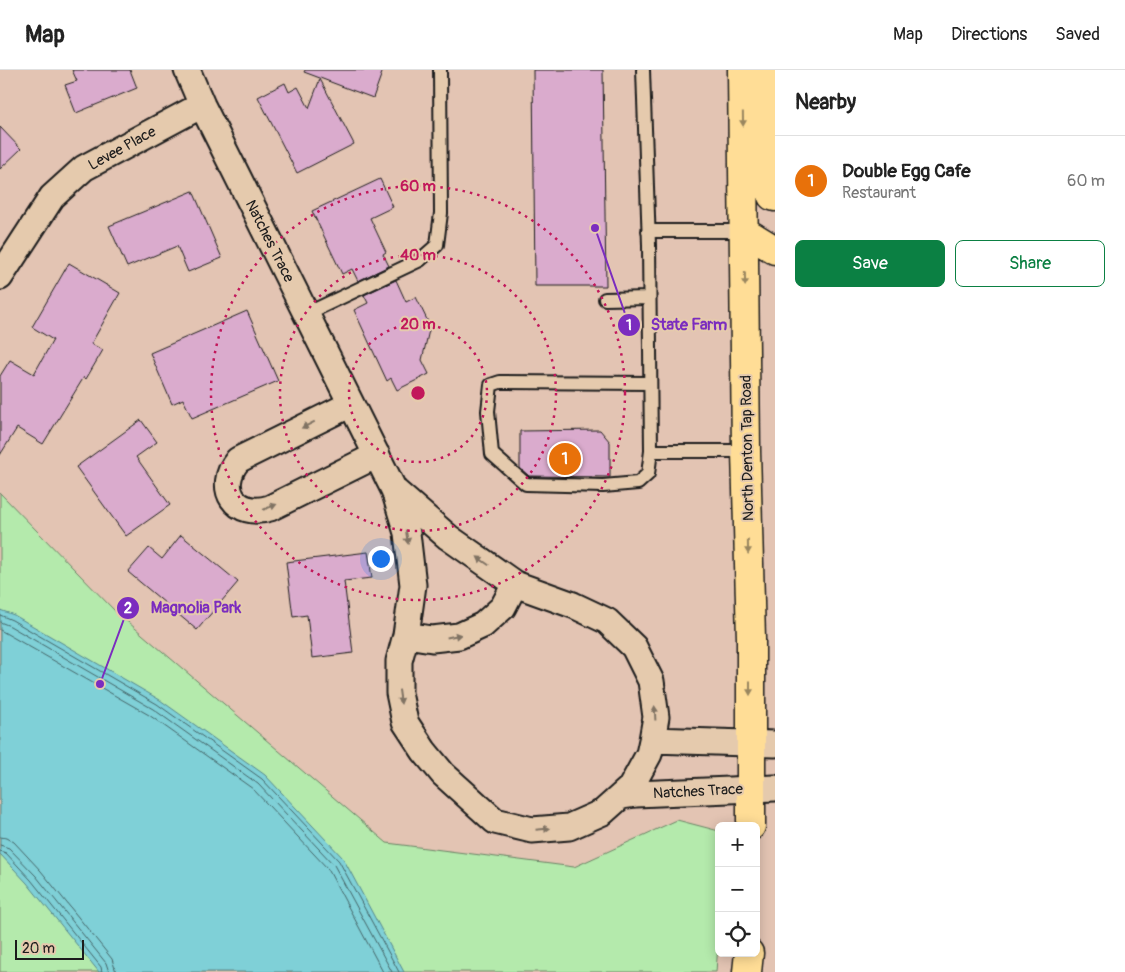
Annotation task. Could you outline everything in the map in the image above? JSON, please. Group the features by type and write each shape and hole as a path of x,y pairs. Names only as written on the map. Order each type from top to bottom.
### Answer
{"main road":[{"name":"North Denton Tap Road","path":"742,70 750,629 763,744 762,788 752,822"},
{"path":"766,70 765,169 768,187 772,196 775,197"},
{"path":"744,230 775,250"},
{"path":"747,972 749,957"}],"street":[{"name":"Natches Trace","path":"193,72 202,104 394,490 407,533 413,585 406,634 399,661 399,693 404,722 443,774 495,821 532,830 569,827 603,812 631,787 649,754 652,740 656,717 651,681 634,647 607,621 574,605 515,584 448,537 394,490"},
{"name":"Levee Place","path":"0,277 52,197 84,168 202,104"},
{"path":"351,404 238,460 228,476 230,494 243,508 252,511 262,511 377,455"},
{"path":"406,634 432,639 459,636 483,625 503,607 515,584"},
{"path":"652,740 763,744"},
{"name":"Natches Trace","path":"621,796 762,788"}],"lane":[{"path":"306,314 420,260 437,245 440,213 440,70"},
{"path":"643,70 652,451 648,474 638,483 603,486 526,484 492,454 488,411 491,385 500,382 650,383"},
{"path":"648,231 744,230"},
{"path":"605,299 649,298"},
{"path":"652,451 746,451"}],"green space":[{"path":"0,493 115,611 387,843 574,867 677,820 715,830 716,972 0,972"}],"water":[{"path":"0,610 14,615 160,700 265,775 343,858 404,972 99,972 27,883 0,854"}],"building":[{"path":"72,70 130,70 137,88 76,113 65,85 77,81"},
{"path":"305,70 383,70 373,98 304,72"},
{"path":"533,70 603,70 606,286 535,286"},
{"path":"320,79 354,144 297,173 258,97 285,83 289,92 298,87 309,108"},
{"path":"0,127 21,149 0,169"},
{"path":"380,179 393,207 370,218 386,252 383,254 389,266 358,281 352,269 342,274 312,211"},
{"path":"193,191 222,258 188,272 177,246 127,267 109,226"},
{"path":"69,263 120,293 91,344 103,350 43,444 17,428 0,455 0,376 10,360 34,374 53,340 32,327"},
{"path":"396,280 406,302 416,297 430,326 422,360 429,374 397,390 391,378 387,381 354,310 368,303 364,295"},
{"path":"247,311 278,381 192,418 183,399 172,404 150,353"},
{"path":"141,420 157,442 136,457 170,505 126,536 76,467"},
{"path":"600,430 610,442 610,477 529,476 520,468 520,431"},
{"path":"181,535 238,582 197,630 128,572 149,548 162,559"},
{"path":"368,552 372,578 344,581 353,653 312,658 307,615 293,617 286,562"}],"place":[{"name":"State Farm","path":"595,228"},
{"name":"Double Egg Cafe","path":"565,459"},
{"name":"Magnolia Park","path":"100,684"}]}
